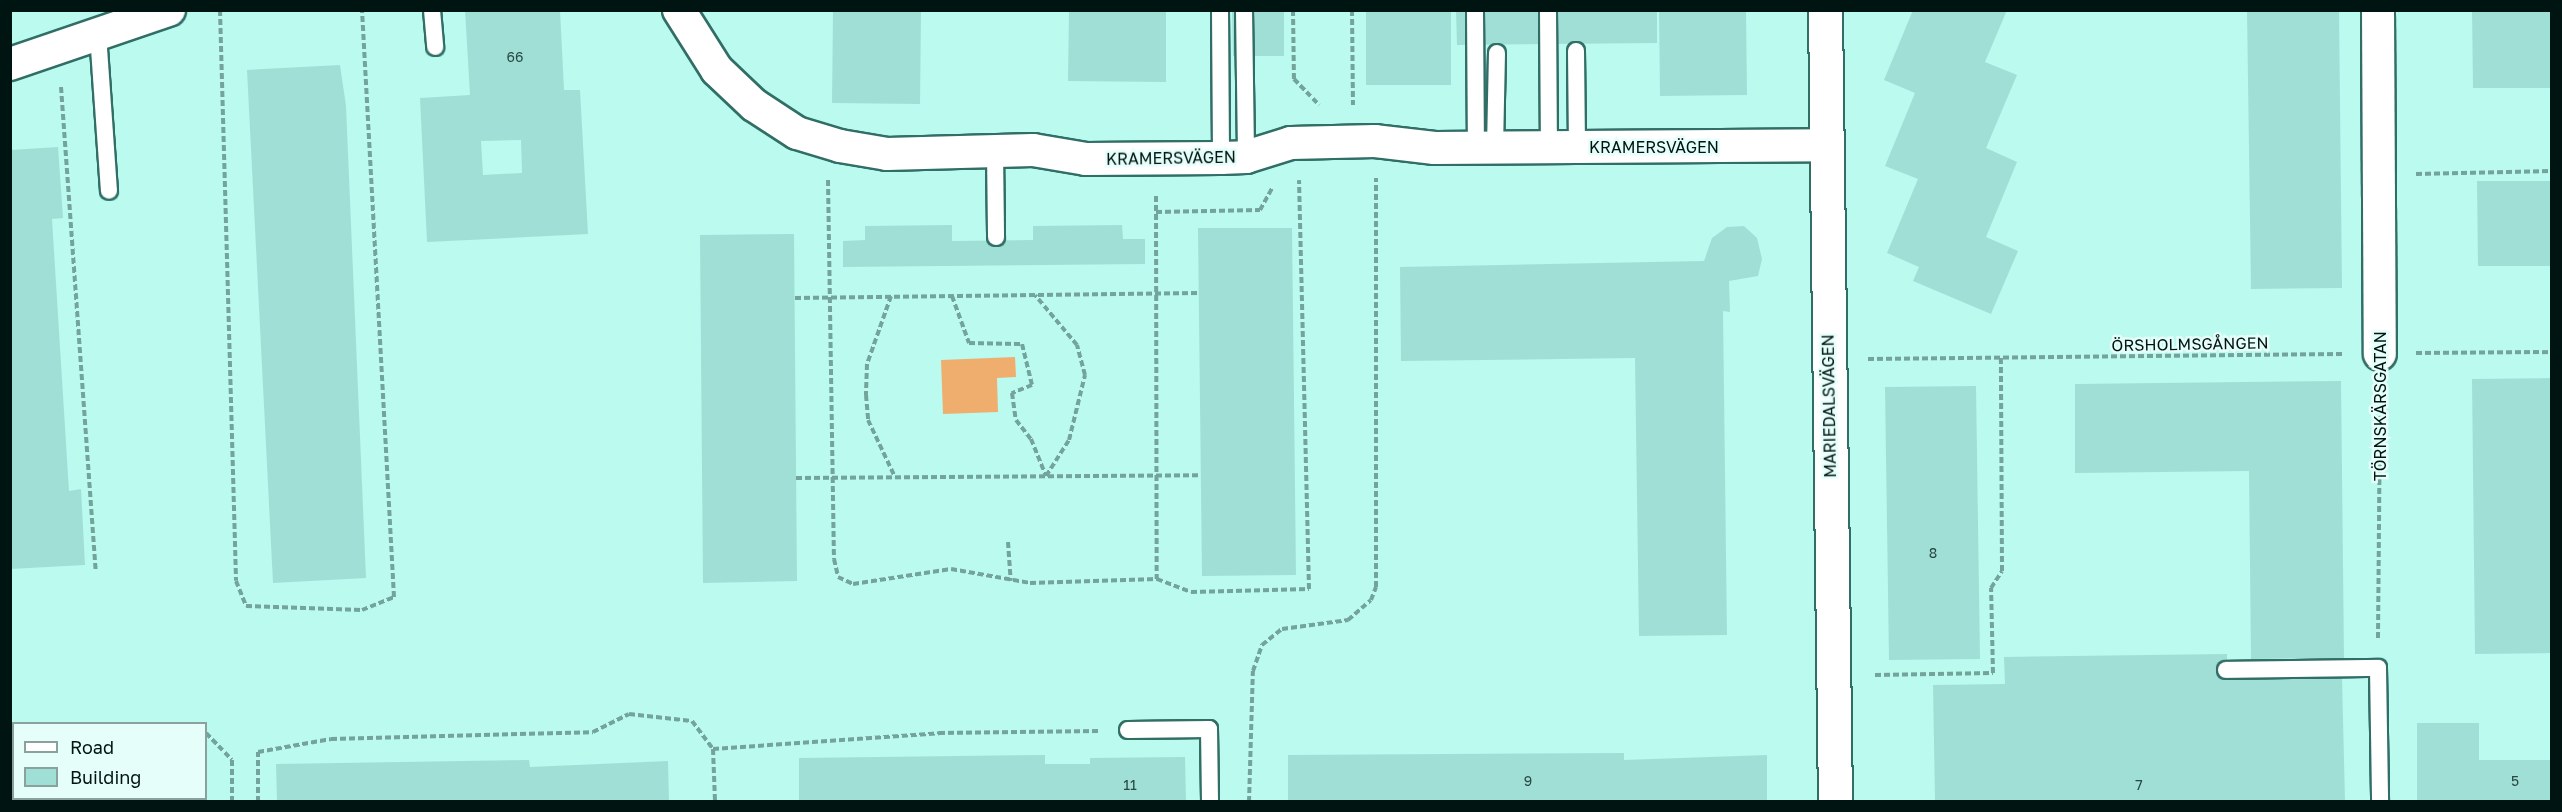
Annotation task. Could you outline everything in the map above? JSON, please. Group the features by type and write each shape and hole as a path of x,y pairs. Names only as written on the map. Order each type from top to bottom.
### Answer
{"main road":[{"name":"MARIEDALSVÄGEN","path":"1825,10 1835,801"}],"street":[{"name":"KRAMERSVÄGEN","path":"679,10 717,70 754,105 796,133 840,146 887,154 1033,150 1086,159 1233,158 1291,142 1398,141 1435,148 1826,145"},
{"name":"TÖRNSKÄRSGATAN","path":"2378,10 2380,354"},
{"path":"10,64 158,12"}],"lane":[{"path":"432,10 435,47"},
{"path":"1220,10 1233,158"},
{"path":"1233,158 1244,10"},
{"path":"1475,10 1486,148"},
{"path":"1548,10 1563,147"},
{"path":"98,34 109,191"},
{"path":"1563,147 1576,51"},
{"path":"1486,148 1497,53"},
{"path":"995,151 996,237"},
{"path":"2226,670 2378,668 2380,801"},
{"path":"1128,730 1209,729 1210,801"}],"path":[{"path":"220,10 236,581 246,606 362,610 394,597 362,10"},
{"path":"1249,801 1253,671 1262,645 1282,629 1348,620 1371,600 1376,587 1376,171 1355,142 1294,79 1293,10"},
{"path":"1352,10 1355,142"},
{"path":"59,47 96,572"},
{"path":"2379,175 2552,171"},
{"path":"828,177 834,559 842,582 853,584 951,569 1011,581 1157,579 1191,592 1309,589 1299,180"},
{"path":"1156,212 1260,210 1277,180"},
{"path":"1156,202 1157,579"},
{"path":"795,298 1199,293"},
{"path":"1035,295 1077,345 1085,375 1070,440 1046,476"},
{"path":"891,296 867,364 866,395 868,420 896,478"},
{"path":"952,296 969,343 1022,344 1032,385 1012,393 1016,420 1031,439 1046,476"},
{"name":"ÖRSHOLMSGÅNGEN","path":"1828,360 2552,352"},
{"name":"TÖRNSKÄRSGATAN","path":"2378,668 2380,354"},
{"path":"1875,675 1993,673 1991,588 2002,571 2001,358"},
{"path":"796,478 1200,475"},
{"path":"1008,542 1011,581"},
{"path":"258,801 258,752 331,739 593,732 629,714 692,721 713,749 715,801"},
{"path":"713,749 939,733 1128,730"},
{"path":"207,734 232,760 232,801"}],"shaded area":[{"path":"1015,357 1016,377 997,378 998,412 943,414 941,360"}],"building":[{"path":"465,10 560,10 564,90 580,90 588,234 427,242 420,98 470,95","holes":["521,140 522,173 483,175 481,141"]},
{"path":"833,10 921,10 920,104 832,103"},
{"path":"1069,10 1166,10 1166,82 1068,81"},
{"path":"1232,10 1284,10 1284,56 1233,56"},
{"path":"1366,10 1451,10 1451,85 1366,85"},
{"path":"1456,10 1657,10 1657,43 1457,45"},
{"path":"1659,10 1746,10 1747,95 1660,96"},
{"path":"1913,10 2007,10 1985,62 2017,75 1986,148 2017,162 1986,237 2018,251 1991,314 1913,281 1919,267 1887,253 1918,179 1885,166 1915,93 1884,80"},
{"path":"2247,10 2339,10 2342,288 2251,289"},
{"path":"2472,10 2552,10 2552,88 2473,88"},
{"path":"340,65 346,106 366,578 273,583 247,70"},
{"path":"58,147 63,218 52,219 69,491 81,489 85,565 10,569 10,150"},
{"path":"2477,181 2552,181 2552,266 2478,266"},
{"path":"952,225 952,241 1033,240 1033,226 1122,225 1123,239 1145,239 1145,264 843,267 843,241 865,240 865,226"},
{"path":"1744,226 1757,238 1762,259 1758,276 1729,281 1730,312 1723,311 1727,635 1639,636 1635,358 1401,361 1400,267 1704,261 1712,238 1727,227"},
{"path":"1198,228 1292,228 1296,575 1202,576"},
{"path":"794,234 797,581 703,583 700,235"},
{"path":"2552,378 2552,653 2475,654 2472,379"},
{"path":"2341,381 2344,658 2251,659 2249,471 2075,473 2075,384"},
{"path":"1976,386 1980,659 1889,660 1885,387"},
{"path":"2227,654 2227,679 2342,678 2345,801 1935,801 1933,685 2005,684 2004,657"},
{"path":"2417,723 2479,723 2479,760 2552,760 2552,801 2417,801"},
{"path":"1624,753 1624,760 1767,755 1767,801 1288,801 1288,755"},
{"path":"1045,755 1045,764 1090,764 1090,758 1185,757 1186,801 799,801 799,758"},
{"path":"529,760 530,767 668,761 669,801 277,801 276,764"},
{"path":"10,766 12,800 207,801 10,801"}]}
